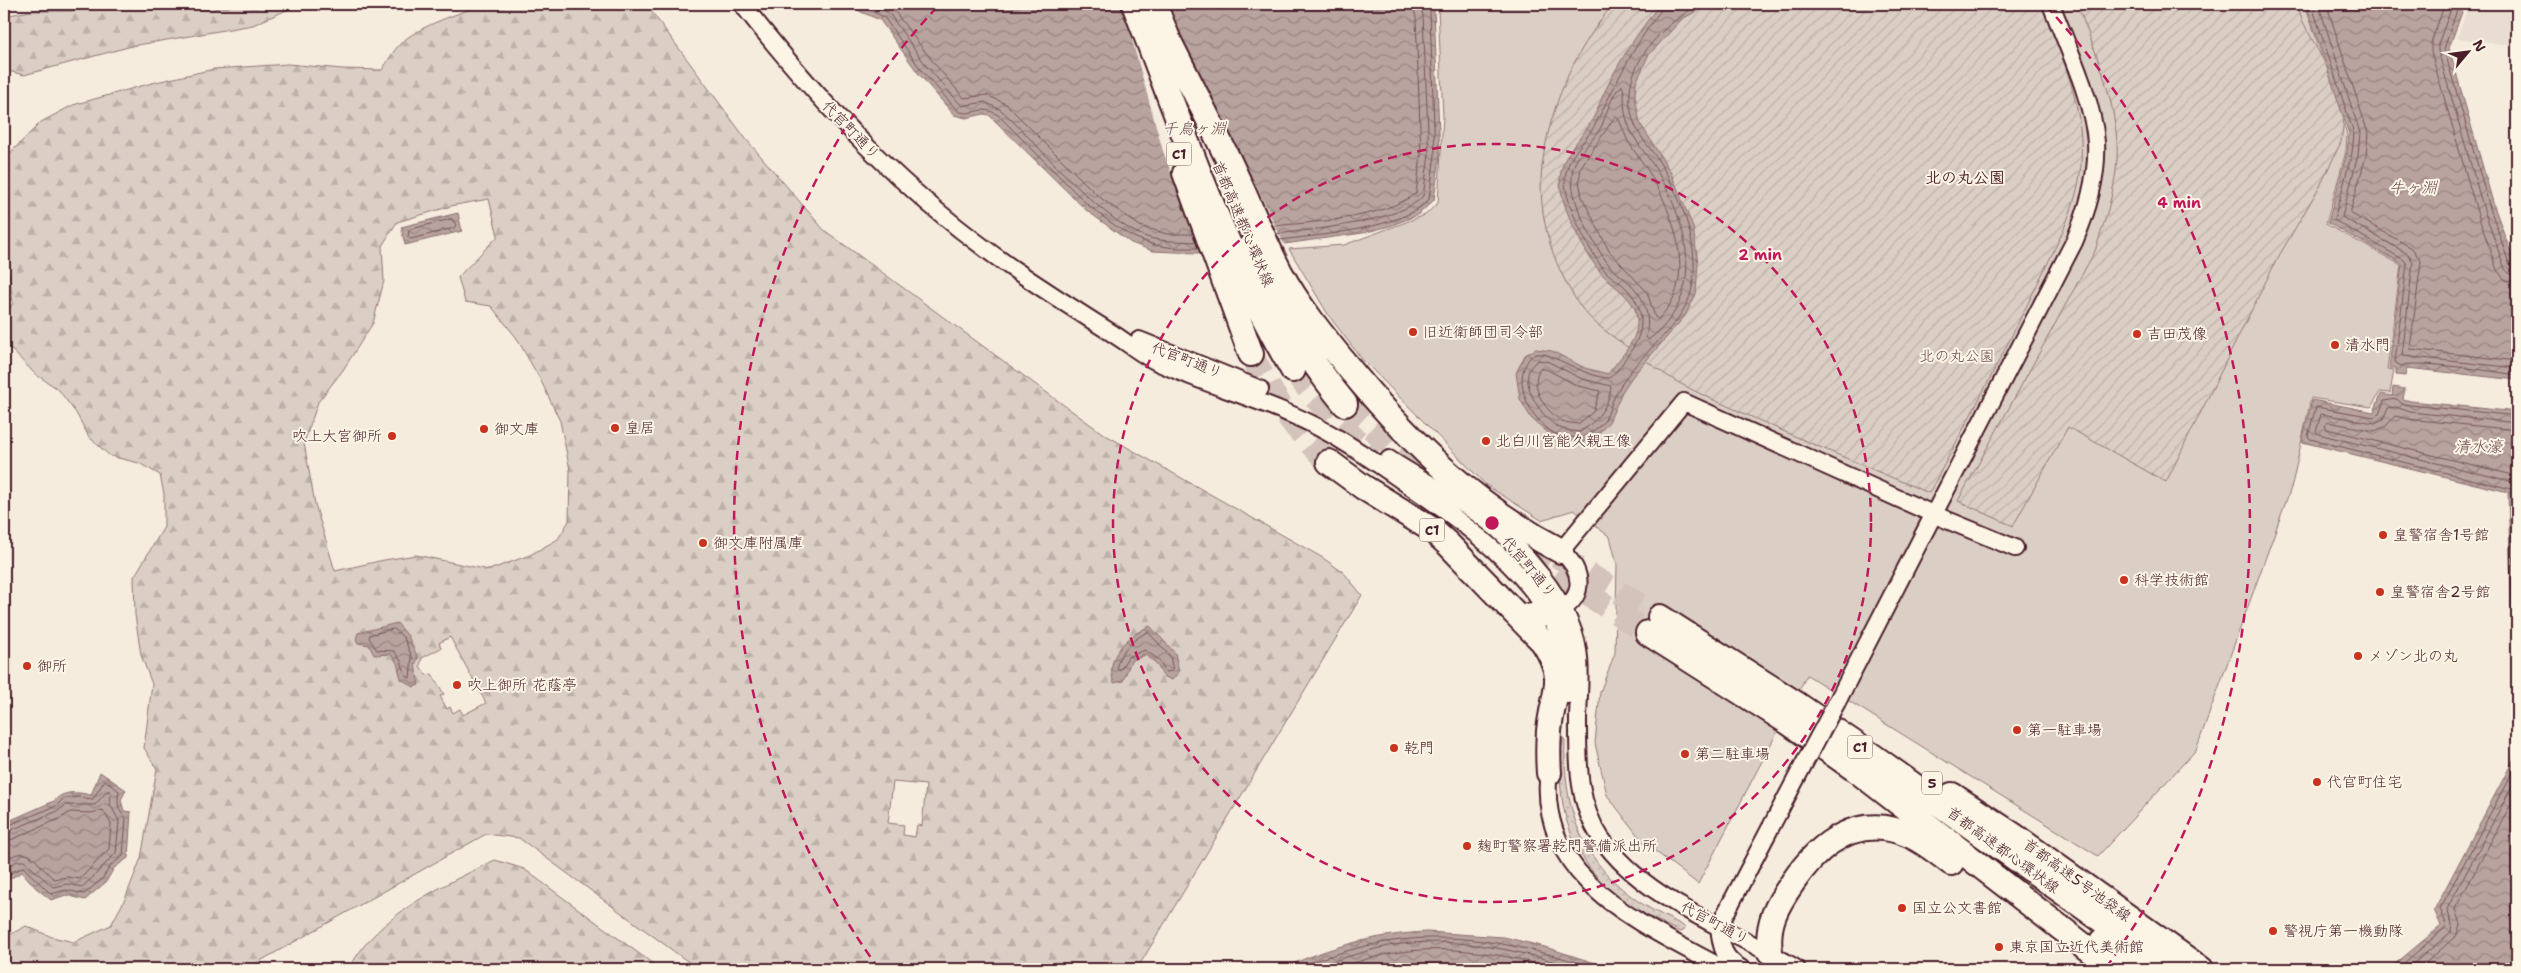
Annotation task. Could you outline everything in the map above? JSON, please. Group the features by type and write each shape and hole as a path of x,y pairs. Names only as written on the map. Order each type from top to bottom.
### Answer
{"highway":[{"name":"C1","path":"1134,4 1188,184 1258,288 1251,354"},
{"name":"首都高速都心環状線","path":"1154,4 1226,185 1270,332 1293,370"},
{"name":"首都高速都心環状線","path":"1258,288 1345,404"},
{"path":"1258,288 1316,328 1380,405 1418,446 1470,494 1518,527 1561,551"},
{"name":"C1","path":"1329,462 1363,487 1431,529 1448,544 1543,642 1557,666 1559,678 1549,729 1549,773"},
{"path":"1519,617 1555,611"},
{"name":"首都高速都心環状線","path":"1856,770 1654,625 1795,703 1874,757 2045,898 2114,969"},
{"name":"首都高速5号池袋線","path":"1856,770 2045,898 2141,969"},
{"path":"1770,952 1768,937 1772,916 1804,866 1813,855 1837,837 1866,828 1896,830 2045,898 2101,969"},
{"name":"首都高速都心環状線","path":"2045,898 2170,969"},
{"name":"首都高速5号池袋線","path":"2045,898 2201,969"}],"street":[{"name":"代官町通り","path":"742,4 823,102 914,193 1003,262 1156,362 1256,399 1327,432 1470,528 1508,562 1532,591 1573,630 1578,649 1580,670 1578,759 1580,786 1587,813 1600,837 1628,870 1655,890 1770,952 1797,969"},
{"path":"1742,969 1725,956 1720,946 1719,926 1935,515 2074,242 2087,212 2093,189 2096,142 2092,118 2050,4"},
{"path":"1555,611 1573,602 1577,594 1578,576 1575,566 1561,551 1684,402 1935,515 2015,548"},
{"name":"代官町通り","path":"1555,611 1568,668 1566,700 1549,773 1552,814 1562,845 1589,885 1621,912 1724,969"}],"shaded area":[{"path":"2469,4 2517,4 2517,46 2457,38"}],"green space":[{"path":"109,4 160,4 209,10 236,4 300,4 253,25 132,46 24,75 4,70 4,16 30,11 71,11"},
{"name":"皇居","path":"486,4 646,4 746,139 824,230 1102,433 1323,558 1344,573 1362,595 1137,969 698,969 519,838 486,834 246,969 4,969 4,938 26,926 52,937 74,942 111,925 125,899 141,858 157,769 144,748 152,684 141,655 135,615 134,577 164,527 164,494 160,475 139,463 110,456 89,437 76,413 58,389 35,374 7,345 4,334 4,318 13,303 9,272 4,267 4,164 12,151 41,122 73,105 152,83 214,69 288,64 342,69 382,70 395,50 408,37 441,20","holes":["489,199 498,236 458,277 465,302 491,306 516,337 541,381 560,421 570,470 569,521 558,539 530,555 489,570 416,555 335,571 315,504 304,443 318,402 343,370 373,323 384,281 382,246 397,222 455,205","450,637 486,703 463,715 460,709 453,713 450,707 447,709 440,696 444,694 432,674 426,675 420,666 422,658 441,648 439,643","893,782 926,785 922,826 917,825 915,837 903,835 904,825 888,823"]},
{"name":"北の丸公園","path":"1435,4 2310,4 2307,10 2347,134 2346,151 2326,224 2401,265 2387,369 2394,370 2390,393 2380,392 2371,407 2311,398 2292,485 2196,750 2098,856 1807,675 1698,884 1642,841 1607,795 1595,743 1600,692 1615,653 1617,564 1610,537 1574,510 1541,520 1486,485 1361,358 1329,316 1289,249 1344,245 1425,215 1438,203 1443,117 1438,8"},
{"path":"1613,4 2041,4 2064,62 2076,102 2081,143 2079,181 2064,229 1996,367 1929,493 1683,385 1604,330 1591,319 1570,290 1553,253 1543,213 1541,173 1544,153 1554,112 1569,74 1588,38"},
{"path":"2077,4 2297,4 2303,22 2346,103 2341,142 2320,186 2276,261 2166,482 2068,427 2013,526 1958,501 2095,251 2111,198 2116,171 2117,143 2112,107 2102,72"},
{"path":"1563,738 1565,740 1567,785 1571,806 1577,827 1586,846 1598,864 1631,896 1656,912 1682,925 1685,928 1683,931 1680,932 1631,906 1600,880 1586,863 1568,824 1563,804 1560,760"},
{"path":"495,860 524,869 660,969 348,969 368,942 384,925 398,914 429,894"}],"water":[{"name":"千鳥ヶ淵","path":"850,4 1430,4 1434,9 1440,156 1434,200 1418,215 1390,226 1363,233 1284,244 1196,253 1153,251 1131,243 1086,210 989,115 984,114 966,118 954,115 918,73 880,20 861,12"},
{"path":"1660,4 1710,4 1682,19 1648,56 1636,83 1635,96 1640,123 1671,173 1693,227 1698,263 1696,294 1685,316 1632,377 1622,392 1609,422 1599,433 1582,443 1555,439 1531,418 1520,399 1516,373 1525,355 1536,349 1552,351 1585,368 1608,374 1630,345 1637,325 1637,316 1631,302 1602,274 1575,230 1564,204 1560,181 1561,172 1571,150 1593,118 1623,57"},
{"name":"牛ヶ淵","path":"2312,4 2465,4 2449,48 2494,206 2515,264 2517,279 2517,380 2407,368 2405,376 2396,375 2396,368 2389,368 2402,264 2328,223 2347,152 2349,134 2308,10"},
{"path":"458,213 462,231 405,245 401,227"},
{"name":"清水濠","path":"2393,387 2405,389 2403,399 2411,401 2517,412 2517,723 2515,722 2508,492 2302,442 2312,400 2374,412 2381,394 2392,396"},
{"path":"397,623 408,636 418,658 415,665 419,685 414,687 401,679 397,663 391,654 374,655 369,645 358,643 356,639 358,633"},
{"path":"1150,626 1175,653 1179,672 1172,680 1163,676 1156,663 1145,655 1131,661 1123,681 1114,683 1112,665 1115,656 1133,635"},
{"path":"2517,753 2517,969 2389,969 2441,926 2434,910"},
{"path":"100,772 126,790 121,800 124,811 131,812 128,858 114,868 106,882 85,900 66,895 51,900 36,888 22,872 4,882 4,823 54,801 66,793 91,795"},
{"path":"1427,932 1504,937 1545,947 1614,969 1282,969 1317,954 1353,943 1408,933"}],"pier":[{"path":"1122,4 1169,4 1187,49 1227,125 1285,246 1202,255 1163,151"}],"tunnel":[{"path":"1251,354 1267,384 1294,425 1329,462"},
{"path":"1293,370 1334,420 1374,456"},
{"path":"1345,404 1393,447 1462,495"},
{"path":"1435,496 1648,633"},
{"path":"1557,556 1660,617"}],"place":[{"name":"旧近衛師団司令部","path":"1413,332"},
{"name":"吉田茂像","path":"2137,334"},
{"name":"清水門","path":"2335,345"},
{"name":"皇居","path":"615,428"},
{"name":"御文庫","path":"484,429"},
{"name":"吹上大宮御所","path":"392,436"},
{"name":"北白川宮能久親王像","path":"1486,441"},
{"name":"皇警宿舎1号館","path":"2383,535"},
{"name":"御文庫附属庫","path":"703,543"},
{"name":"科学技術館","path":"2124,580"},
{"name":"皇警宿舎2号館","path":"2380,592"},
{"name":"メゾン北の丸","path":"2358,656"},
{"name":"御所","path":"27,666"},
{"name":"吹上御所 花蔭亭","path":"457,685"},
{"name":"第一駐車場","path":"2017,730"},
{"name":"乾門","path":"1394,748"},
{"name":"第二駐車場","path":"1685,754"},
{"name":"代官町住宅","path":"2317,782"},
{"name":"麹町警察署乾門警備派出所","path":"1467,846"},
{"name":"国立公文書館","path":"1902,908"},
{"name":"警視庁第一機動隊","path":"2273,931"},
{"name":"東京国立近代美術館","path":"1999,947"}],"district":[{"name":"北の丸公園","path":"1965,177"}]}
